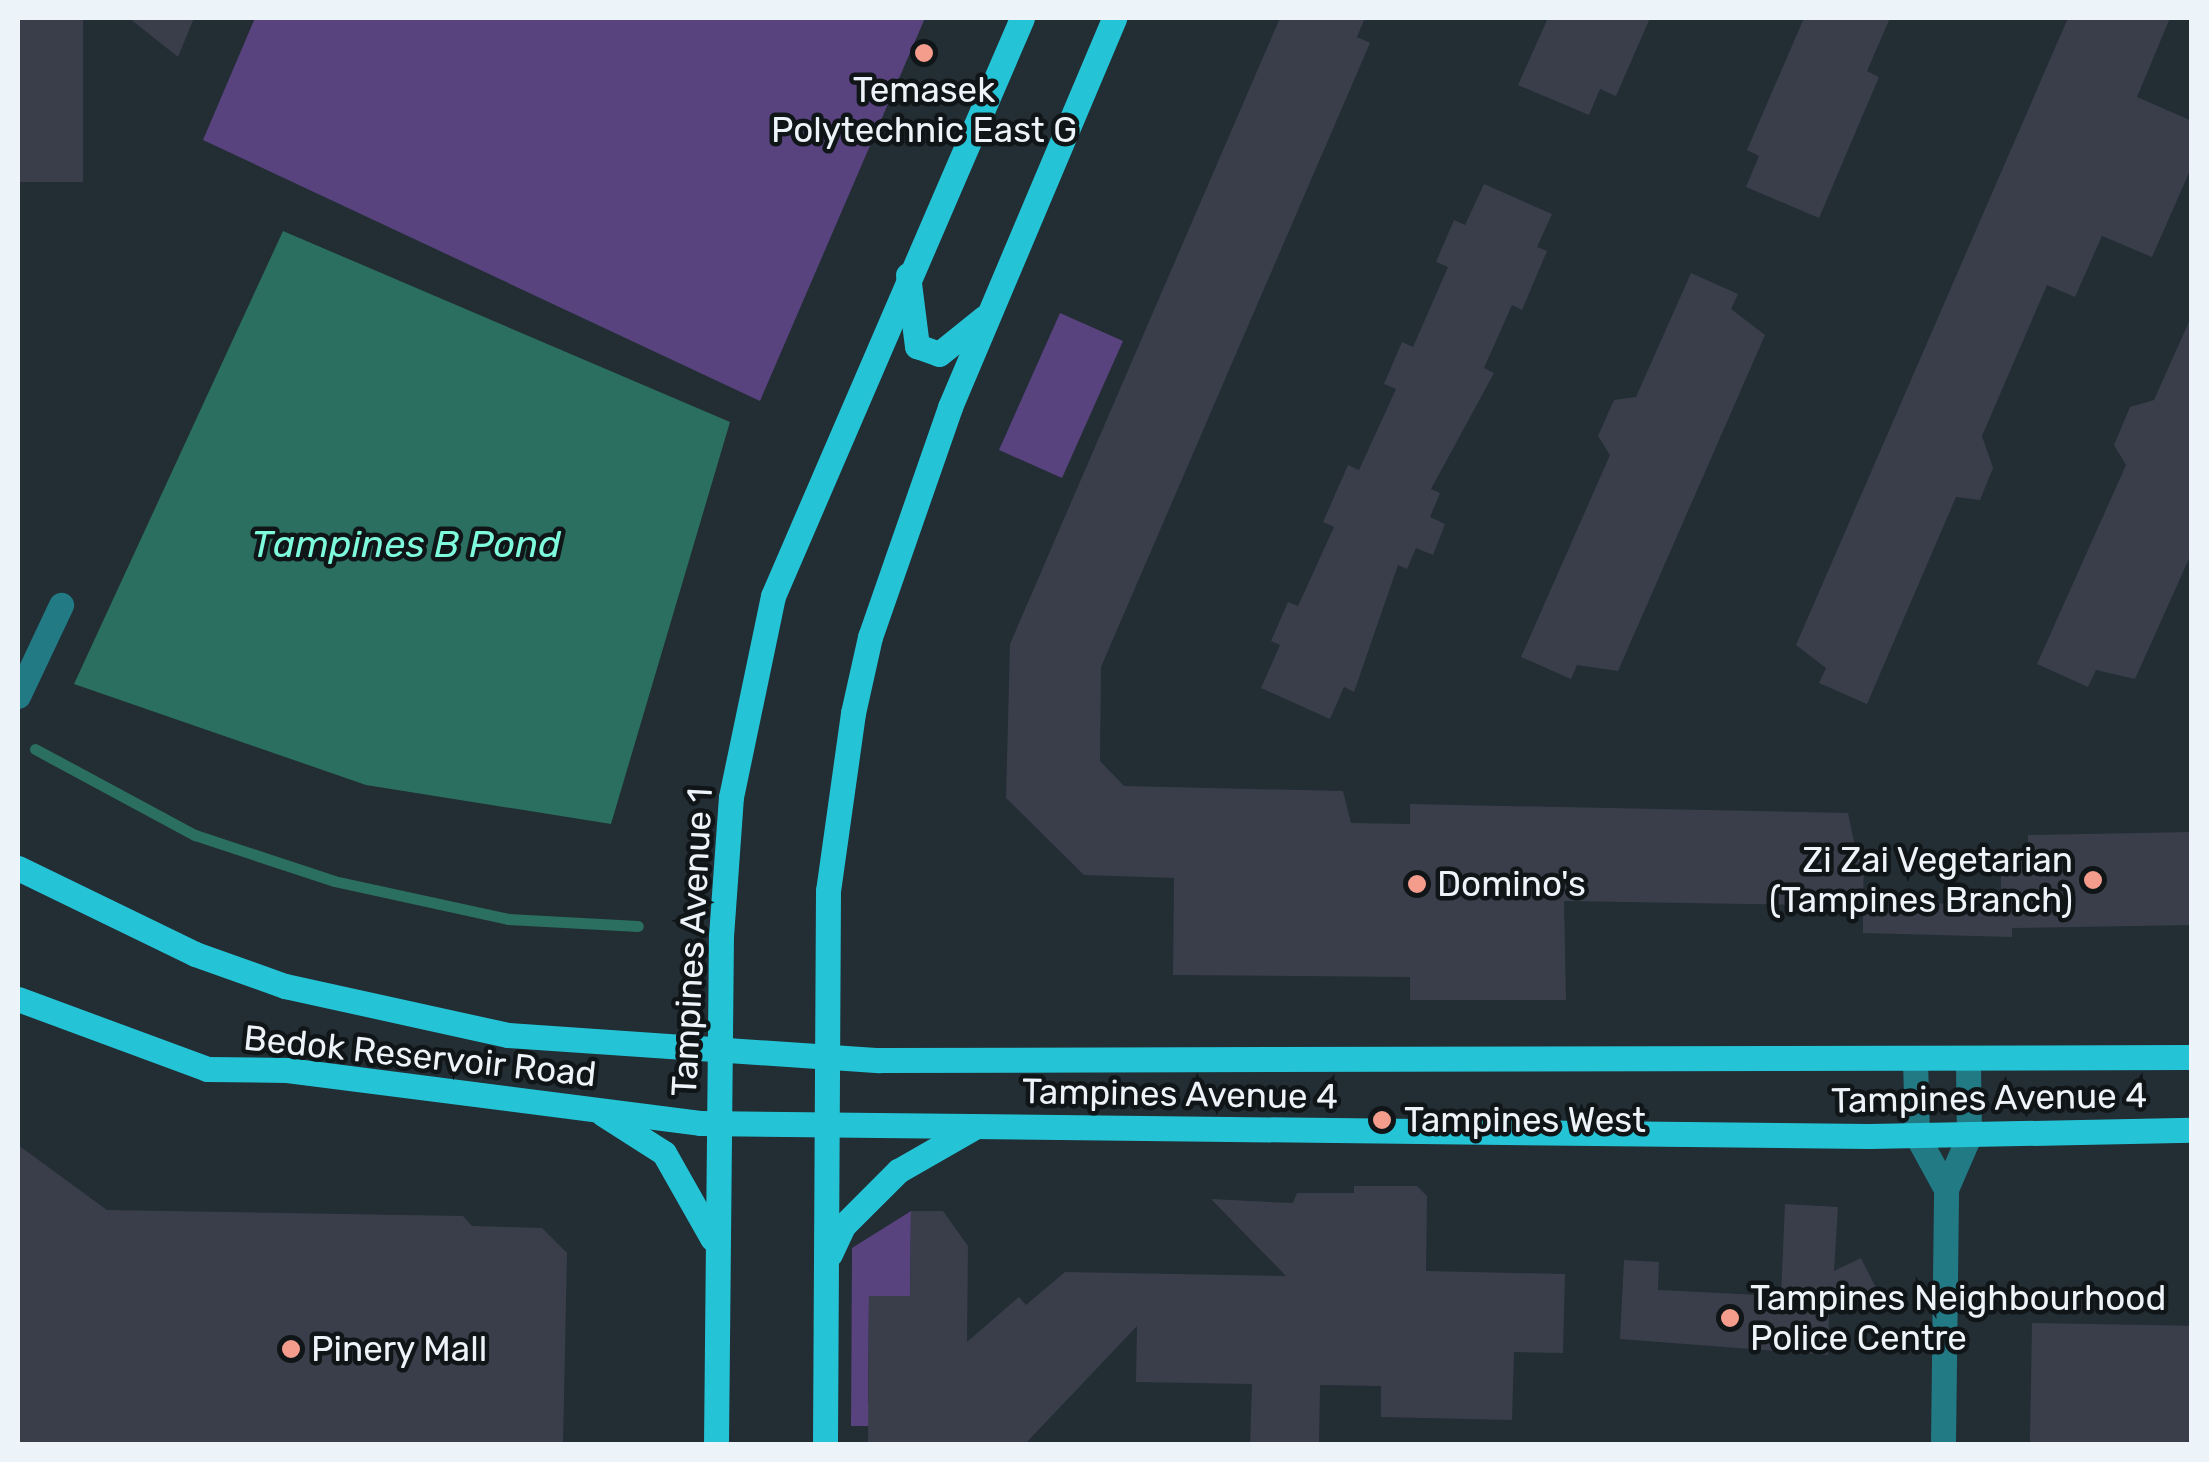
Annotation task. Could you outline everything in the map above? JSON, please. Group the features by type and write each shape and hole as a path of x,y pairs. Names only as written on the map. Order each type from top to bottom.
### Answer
{"main road":[{"name":"Tampines Avenue 1","path":"716,1444 712,1238 731,797 774,596 908,275 1022,18"},
{"path":"825,1444 828,891 858,694 905,535 989,314 1114,18"},
{"path":"908,275 917,346 939,354 989,314"},
{"name":"Bedok Reservoir Road","path":"18,868 195,954 348,1004 508,1036 828,1057"},
{"name":"Bedok Reservoir Road","path":"18,1000 207,1069 286,1070 599,1112 718,1123 827,1126"},
{"name":"Tampines Avenue 4","path":"828,1057 1968,1060 2192,1057"},
{"path":"599,1112 664,1153 712,1238"},
{"name":"Tampines Avenue 4","path":"827,1126 1917,1136 2192,1130"},
{"path":"826,1263 842,1226 898,1171 974,1128"}],"street":[{"path":"18,696 61,605"},
{"path":"1915,1059 1917,1136 1946,1189"},
{"path":"1944,1444 1946,1189 1969,1136 1968,1060"}],"shaded area":[{"path":"255,18 925,18 760,401 203,140"},
{"path":"1060,313 1123,341 1062,478 999,450"},
{"path":"911,1211 910,1296 869,1296 868,1401 878,1426 851,1426 852,1248"}],"water":[{"name":"Tampines B Pond","path":"283,231 730,422 611,824 366,785 74,684"}],"building":[{"path":"18,18 83,18 83,182 18,182"},
{"path":"129,18 194,18 178,57"},
{"path":"1280,18 1365,18 1357,37 1370,43 1101,667 1100,761 1124,786 1343,791 1351,823 1410,824 1410,804 1848,813 1857,856 1864,856 1863,906 1564,901 1566,1000 1410,1000 1410,977 1173,975 1174,878 1084,875 1006,798 1010,644"},
{"path":"1548,18 1650,18 1616,96 1600,89 1589,115 1518,85"},
{"path":"1804,18 1890,18 1867,71 1879,77 1819,218 1746,187 1759,156 1747,150"},
{"path":"2068,18 2170,18 2137,97 2192,121 2192,166 2152,257 2102,236 2075,297 2047,285 1982,436 1993,468 1980,500 1956,497 1867,704 1819,683 1826,668 1796,645"},
{"path":"1484,184 1552,214 1537,247 1547,251 1522,310 1512,305 1484,368 1494,373 1431,489 1440,493 1430,517 1445,524 1433,555 1416,548 1407,569 1398,565 1354,692 1344,687 1330,719 1261,688 1280,645 1271,641 1288,602 1298,606 1334,527 1323,522 1348,465 1359,470 1396,389 1384,384 1402,342 1413,347 1448,267 1436,262 1454,220 1465,225"},
{"path":"1691,273 1738,294 1731,309 1765,335 1618,671 1577,665 1571,679 1521,657 1610,455 1598,436 1614,400 1636,397"},
{"path":"2192,315 2192,552 2135,679 2096,670 2088,687 2037,664 2126,465 2114,445 2130,407 2154,400"},
{"path":"2192,832 2192,925 2012,928 2012,937 1863,933 1863,900 2001,906 2001,864 2028,854 2028,835"},
{"name":"Pinery Mall","path":"18,1145 107,1210 463,1216 472,1226 542,1228 567,1253 563,1444 18,1444"},
{"path":"1354,1186 1417,1186 1427,1196 1426,1271 1565,1274 1563,1353 1514,1352 1512,1420 1381,1417 1381,1386 1320,1385 1319,1444 1250,1444 1252,1384 1136,1382 1137,1326 1025,1444 868,1444 869,1296 910,1296 911,1211 943,1211 968,1246 967,1342 1019,1297 1026,1305 1065,1272 1286,1276 1211,1199 1293,1203 1297,1193 1354,1193"},
{"path":"1785,1204 1838,1207 1834,1271 1861,1258 1876,1288 1829,1313 1828,1355 1620,1339 1624,1260 1659,1262 1658,1290 1781,1296"},
{"path":"2032,1323 2192,1326 2190,1444 2030,1444"}],"waterway":[{"path":"35,749 195,835 334,881 508,919 638,926"}],"place":[{"name":"Temasek Polytechnic East G","path":"924,53"},
{"name":"Zi Zai Vegetarian (Tampines Branch)","path":"2093,880"},
{"name":"Domino's","path":"1417,884"},
{"name":"Tampines West","path":"1382,1120"},
{"name":"Tampines Neighbourhood Police Centre","path":"1730,1318"},
{"name":"Pinery Mall","path":"291,1349"}]}
